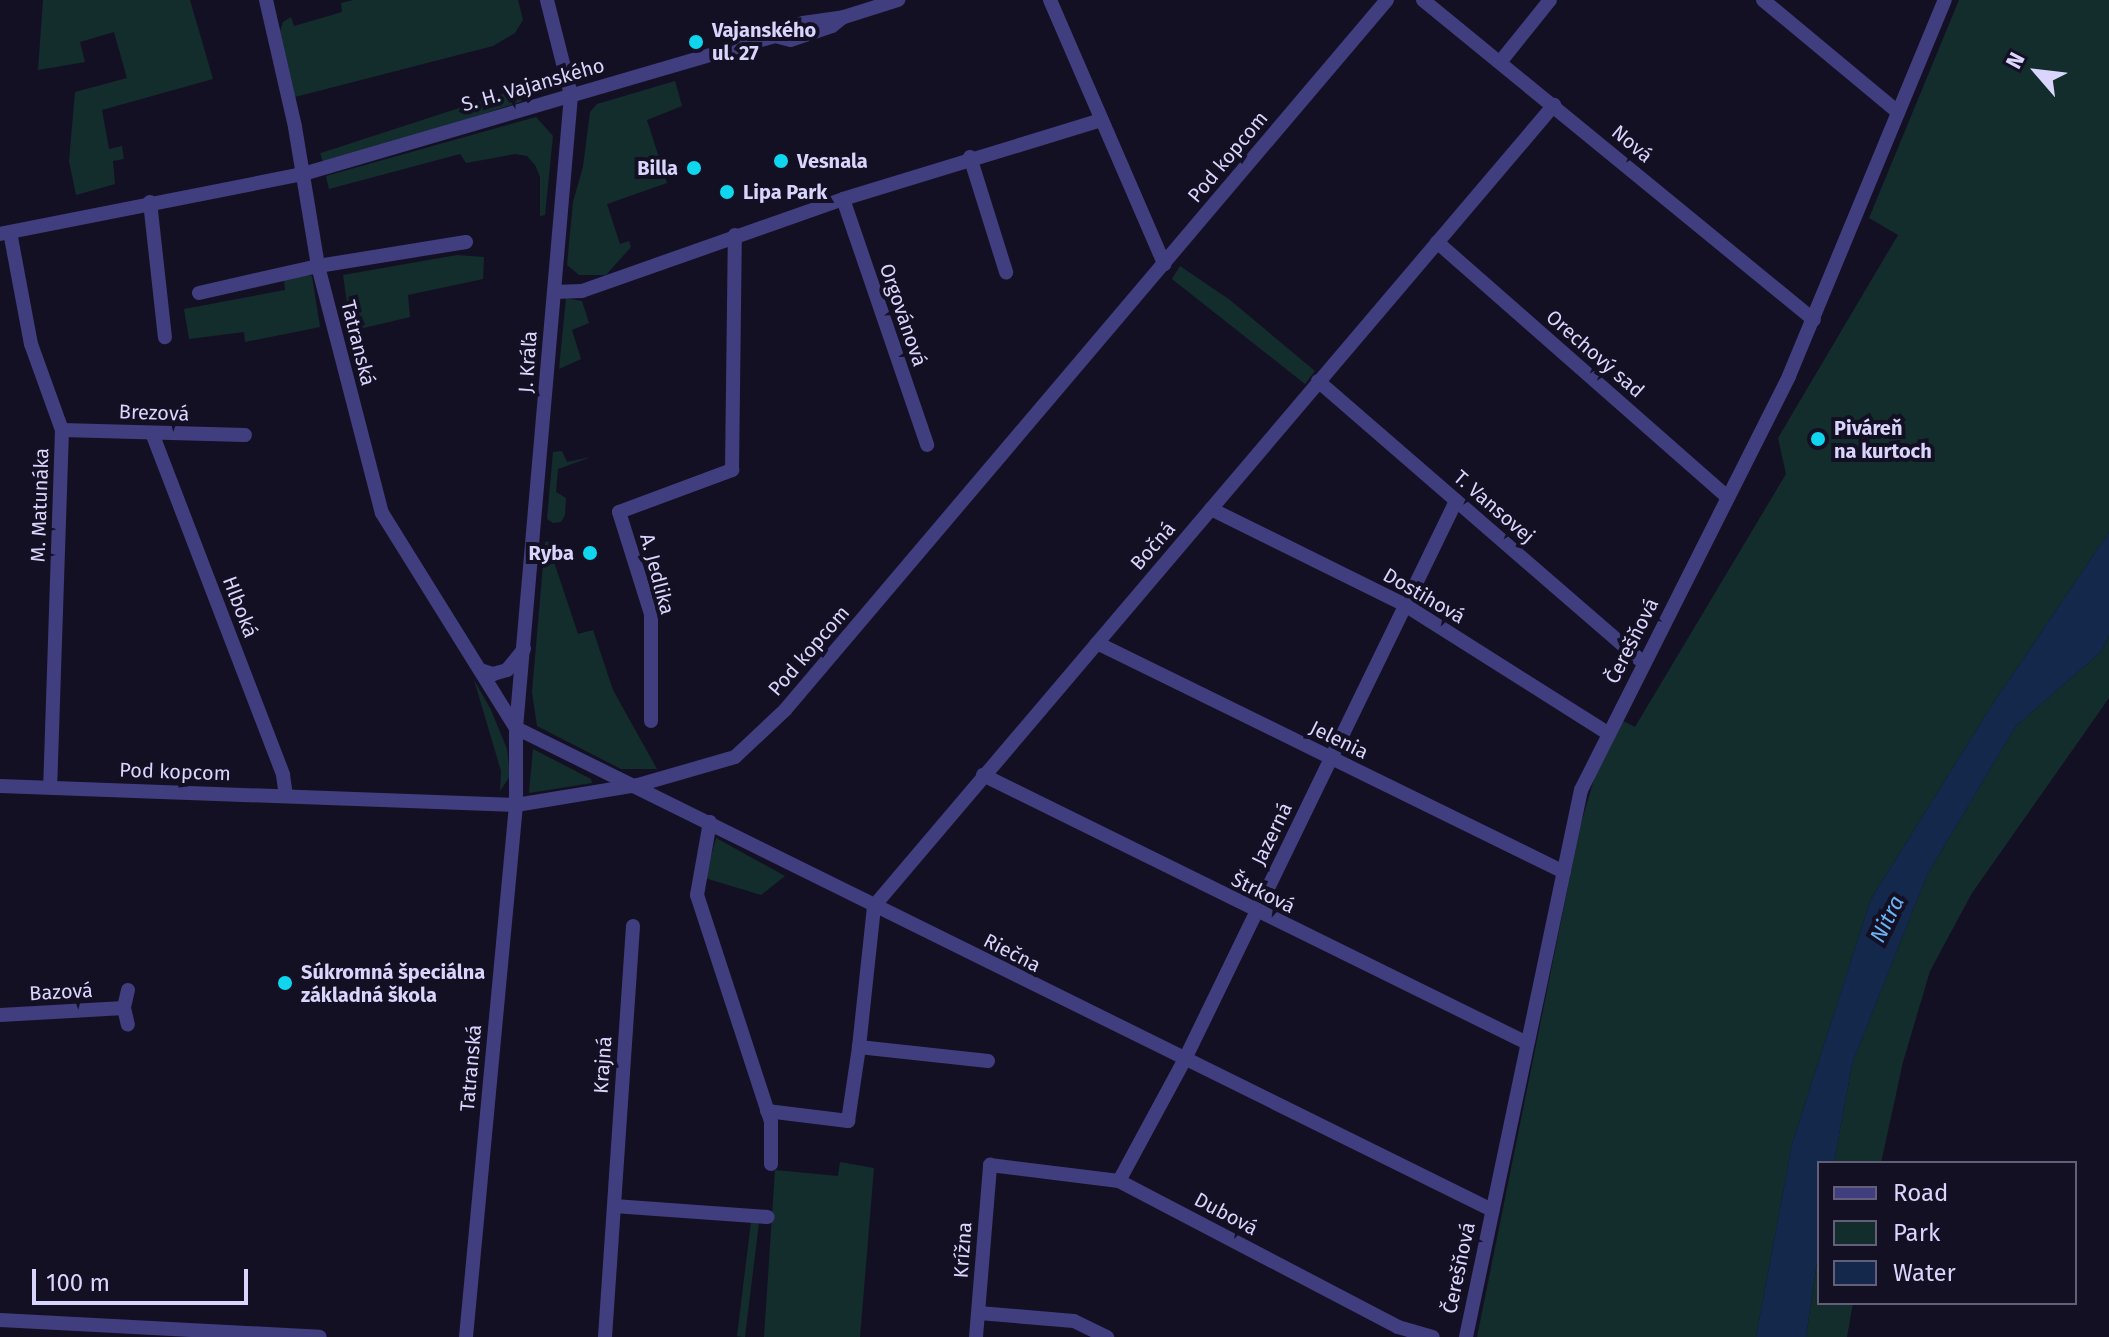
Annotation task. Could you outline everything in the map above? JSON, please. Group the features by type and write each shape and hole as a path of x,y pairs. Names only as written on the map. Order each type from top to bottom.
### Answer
{"street":[{"name":"Tatranská","path":"266,0 303,174 318,266 382,513 516,728 516,805 466,1337"},
{"name":"J. Kráľa","path":"516,728 571,95 547,0"},
{"name":"S. H. Vajanského","path":"5,233 303,174 775,36 803,23 844,17 898,0"},
{"path":"1050,0 1164,264"},
{"name":"Pod kopcom","path":"0,786 516,805 638,785 735,757 785,710 1387,0"},
{"name":"Nová","path":"1423,0 1814,320"},
{"path":"1501,61 1550,0"},
{"path":"1763,0 1898,112"},
{"name":"Čerešňová","path":"1466,1337 1581,790 1789,376 1945,0"},
{"name":"Bočná","path":"874,906 1554,105"},
{"path":"554,292 582,291 735,235 970,157 1101,120"},
{"path":"970,157 1006,272"},
{"name":"Orgovánová","path":"843,199 927,445"},
{"path":"150,202 165,337"},
{"name":"M. Matunáka","path":"5,233 31,344 62,430 50,787"},
{"name":"A. Jedlika","path":"651,721 651,614 619,512 732,470 735,235"},
{"path":"199,293 318,266 466,242"},
{"name":"Orechový sad","path":"1437,242 1727,497"},
{"name":"T. Vansovej","path":"1318,381 1643,663"},
{"name":"Brezová","path":"62,430 245,435"},
{"name":"Hlboká","path":"152,433 283,775 286,796"},
{"name":"Jazerná","path":"1119,1181 1184,1061 1456,501"},
{"name":"Dostihová","path":"1211,509 1405,605 1609,734"},
{"name":"Jelenia","path":"1097,643 1564,872"},
{"path":"480,670 493,674 507,670 524,649"},
{"name":"Riečna","path":"516,728 638,785 1184,1061 1492,1210"},
{"name":"Štrková","path":"983,775 1256,913 1527,1043"},
{"path":"710,822 697,895 771,1121 771,1164"},
{"path":"767,1111 848,1121 874,906"},
{"name":"Krajná","path":"605,1337 633,926"},
{"path":"128,990 124,1008 128,1025"},
{"name":"Bazová","path":"0,1015 124,1008"},
{"path":"859,1047 988,1061"},
{"name":"Dubová","path":"990,1165 1119,1181 1398,1327 1433,1337"},
{"name":"Krížna","path":"976,1337 990,1165"},
{"path":"614,1206 768,1217"},
{"path":"979,1313 1074,1321 1107,1337"},
{"path":"0,1320 320,1337"}],"green space":[{"path":"43,0 190,0 213,79 102,110 109,149 122,146 124,159 113,161 115,184 76,195 69,161 75,92 127,78 114,32 80,42 85,62 38,70"},
{"path":"353,0 518,0 523,20 515,33 493,46 295,97 280,31 283,22 291,17 294,26 342,12 341,3"},
{"path":"1959,0 2109,0 2109,532 1992,705 1871,899 1792,1144 1756,1337 1477,1337 1580,827 1595,776 1621,720 1635,727 1786,474 1778,438 1898,235 1869,218"},
{"path":"675,81 682,106 647,120 667,183 607,204 620,244 629,241 631,247 606,275 579,275 567,265 573,202 583,167 590,112 597,104"},
{"path":"518,89 522,101 324,166 320,153"},
{"path":"536,117 553,136 545,215 540,216 540,177 535,165 527,156 515,154 466,163 460,154 329,189 326,176"},
{"path":"457,255 484,257 483,279 408,295 410,317 351,331 343,275"},
{"path":"1180,266 1230,300 1315,371 1305,384 1172,279"},
{"path":"305,274 312,276 320,327 245,342 244,332 189,339 184,309 285,290 284,279"},
{"path":"566,298 582,301 589,323 572,330 581,359 559,369"},
{"path":"562,451 567,462 591,457 558,469 556,492 566,498 565,515 561,522 553,523 547,519 553,452"},
{"path":"553,541 560,545 564,557 554,562 578,634 593,630 613,690 657,769 621,769 537,726 532,692 545,542"},
{"path":"2109,636 2109,698 1972,893 1930,971 1903,1062 1881,1161 1834,1161 1852,1064 1927,875 2016,726 2101,652"},
{"path":"474,680 507,749 510,776 500,791 501,771"},
{"path":"533,749 591,779 592,783 529,793"},
{"path":"716,838 785,876 761,895 705,878"},
{"path":"840,1162 874,1168 860,1337 764,1337 775,1170 838,1176"},
{"path":"751,1222 759,1223 745,1337 737,1336"},
{"path":"1817,1262 1817,1305 1853,1305 1847,1337 1806,1337"}],"water":[{"name":"Nitra","path":"2109,532 2109,636 2101,652 2016,726 1927,875 1852,1064 1834,1161 1817,1161 1817,1262 1806,1337 1756,1337 1792,1144 1871,899 1992,705"}],"place":[{"name":"Vajanského ul. 27","path":"696,42"},
{"name":"Vesnala","path":"781,161"},
{"name":"Billa","path":"694,168"},
{"name":"Lipa Park","path":"727,192"},
{"name":"Piváreň na kurtoch","path":"1818,439"},
{"name":"Ryba","path":"590,553"},
{"name":"Súkromná špeciálna základná škola","path":"285,983"}]}
